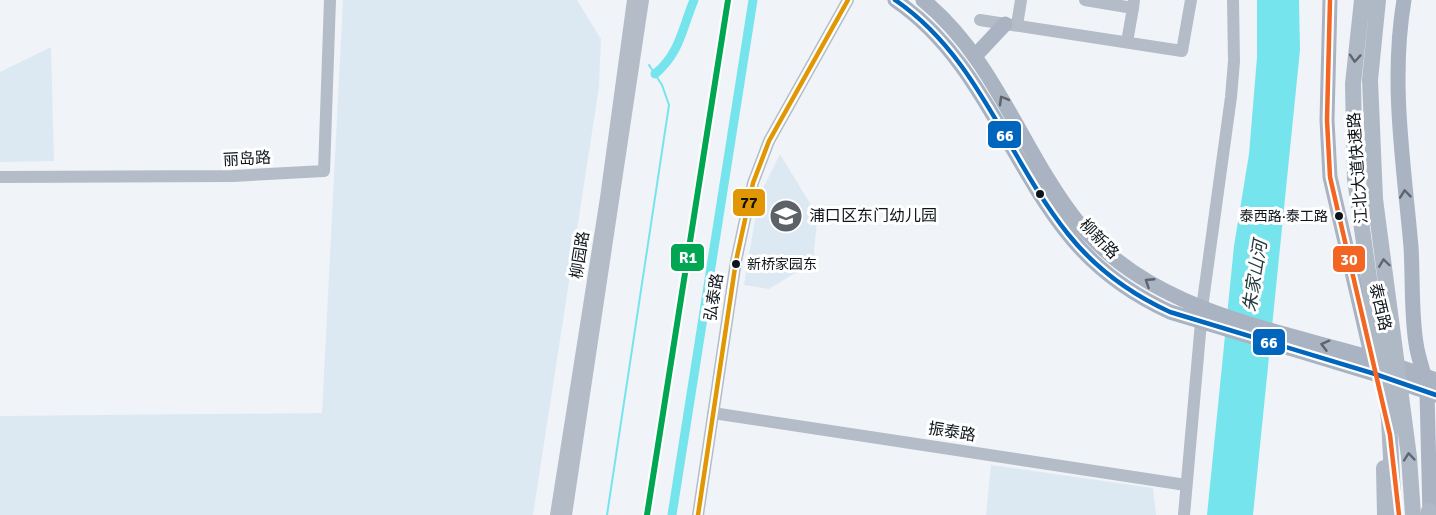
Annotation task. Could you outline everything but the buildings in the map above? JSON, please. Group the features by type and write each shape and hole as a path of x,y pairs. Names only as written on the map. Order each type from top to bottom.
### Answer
{"highway":[{"name":"江北大道快速路","path":"1362,0 1353,84 1355,179 1389,420 1394,515"},
{"name":"江北大道快速路","path":"1378,0 1370,80 1375,199 1409,457 1425,514"},
{"path":"1380,399 1385,515"}],"main road":[{"name":"柳新路","path":"895,0 933,30 959,58 1054,215 1085,254 1145,300 1374,366 1432,386"},
{"name":"柳新路","path":"923,0 951,27 975,56 1061,198 1084,229 1132,271 1201,315"},
{"name":"泰西路","path":"1330,0 1327,120 1330,177 1390,435 1399,515"},
{"name":"泰西路","path":"1404,0 1397,86 1399,129 1411,248 1415,341 1432,386 1425,514"},
{"path":"975,56 1011,25"}],"street":[{"name":"丽岛路","path":"0,177 233,176 324,171 330,0"},
{"name":"柳园路","path":"556,515 606,198 633,0"},
{"name":"柳园路","path":"566,515 644,0"},
{"name":"弘泰路","path":"698,515 736,261 753,183 769,141 848,0"},
{"path":"1011,25 1021,0"},
{"path":"1085,0 1133,4 1126,42"},
{"path":"980,20 1182,51 1191,0"},
{"path":"1184,515 1201,315 1231,97 1234,61 1233,0"},
{"name":"振泰路","path":"713,412 1186,485"}],"shaded area":[{"path":"343,0 577,0 601,39 599,87 533,515 0,515 0,416 322,413"},
{"path":"51,47 54,161 0,162 0,72"},
{"name":"浦口区东门幼儿园","path":"780,154 814,210 817,222 813,262 769,289 744,285 759,196"},
{"path":"991,465 1153,488 1156,515 986,515"}],"water":[{"name":"朱家山河","path":"1257,0 1299,0 1300,50 1253,515 1207,515 1234,246 1249,154 1257,57"}],"waterway":[{"path":"655,74 675,49 694,0"},
{"path":"672,515 753,0"},
{"path":"607,515 669,105 662,85 649,65"}],"transit line":[{"name":"R1","path":"647,515 728,0"},
{"name":"77","path":"698,515 736,261 753,183 769,141 848,0"},
{"name":"66","path":"895,0 924,23 949,50 971,79 1046,204 1068,234 1114,279 1141,297 1170,312 1375,374 1436,395"},
{"name":"30","path":"1330,0 1327,120 1330,177 1390,435 1399,515"}],"place":[{"name":"浦口区东门幼儿园","path":"786,216"},
{"name":"泰西路·泰工路","path":"1339,216"},
{"name":"新桥家园东","path":"736,264"}]}
